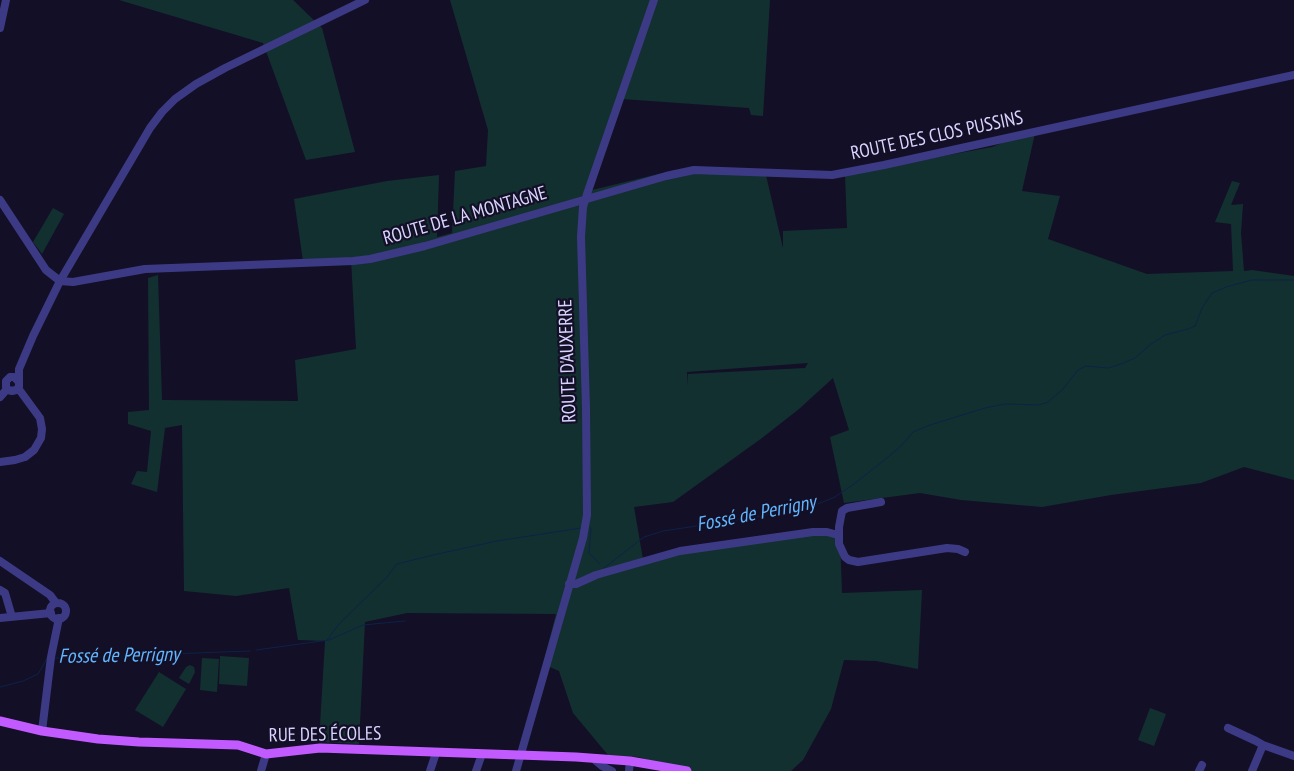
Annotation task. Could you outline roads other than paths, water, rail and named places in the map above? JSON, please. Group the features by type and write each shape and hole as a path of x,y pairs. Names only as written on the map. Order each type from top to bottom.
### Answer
{"main road":[{"name":"RUE DES ÉCOLES","path":"0,721 42,732 98,739 238,745 266,754 320,748 597,758 630,761 686,771"}],"street":[{"path":"0,28 6,0"},
{"path":"0,397 6,389 12,391 11,380 19,369 60,281 150,128 162,112 196,84 225,68 365,0"},
{"name":"ROUTE D'AUXERRE","path":"516,771 586,528 588,507 582,216 585,200 654,0"},
{"name":"ROUTE DES CLOS PUSSINS","path":"585,200 639,183 694,170 832,175 1294,75"},
{"path":"0,200 46,270 60,281"},
{"name":"ROUTE DE LA MONTAGNE","path":"60,281 73,282 145,269 370,260 585,200"},
{"path":"0,462 25,457 34,450 41,438 40,418 11,380"},
{"path":"881,502 847,508 842,511 838,535 839,544 848,560 858,562 947,548 965,552"},
{"path":"569,584 576,584 596,575 680,551 813,532 827,532 838,535"},
{"path":"0,561 50,595 56,604"},
{"path":"0,590 5,593 12,617"},
{"path":"62,604 66,608 65,615 58,618 54,617 51,612 52,606 62,604"},
{"path":"0,618 51,612"},
{"path":"42,732 58,618"},
{"path":"1228,728 1264,745 1294,756"},
{"path":"1252,771 1264,745"},
{"path":"430,771 436,752"},
{"path":"261,771 266,754"},
{"path":"476,771 482,754"},
{"path":"597,758 596,761 612,771"},
{"path":"629,771 630,761"}],"waterway":[{"name":"Fossé de Perrigny","path":"604,568 644,537 663,531 750,518 815,505 835,497 888,457 913,432 985,408 1005,404 1039,405 1048,402 1063,389 1078,370 1086,366 1108,368 1121,364 1135,358 1165,335 1195,326 1202,308 1212,293 1252,280 1294,280"},
{"name":"Fossé de Perrigny","path":"327,640 339,624 386,578 397,564 497,541 581,528"},
{"name":"Fossé de Perrigny","path":"590,528 589,553 600,564"},
{"name":"Fossé de Perrigny","path":"256,650 329,640 363,625 405,621"},
{"name":"Fossé de Perrigny","path":"53,658 114,658 140,655 250,651"},
{"name":"Fossé de Perrigny","path":"0,687 23,681 38,674 47,658"}]}
